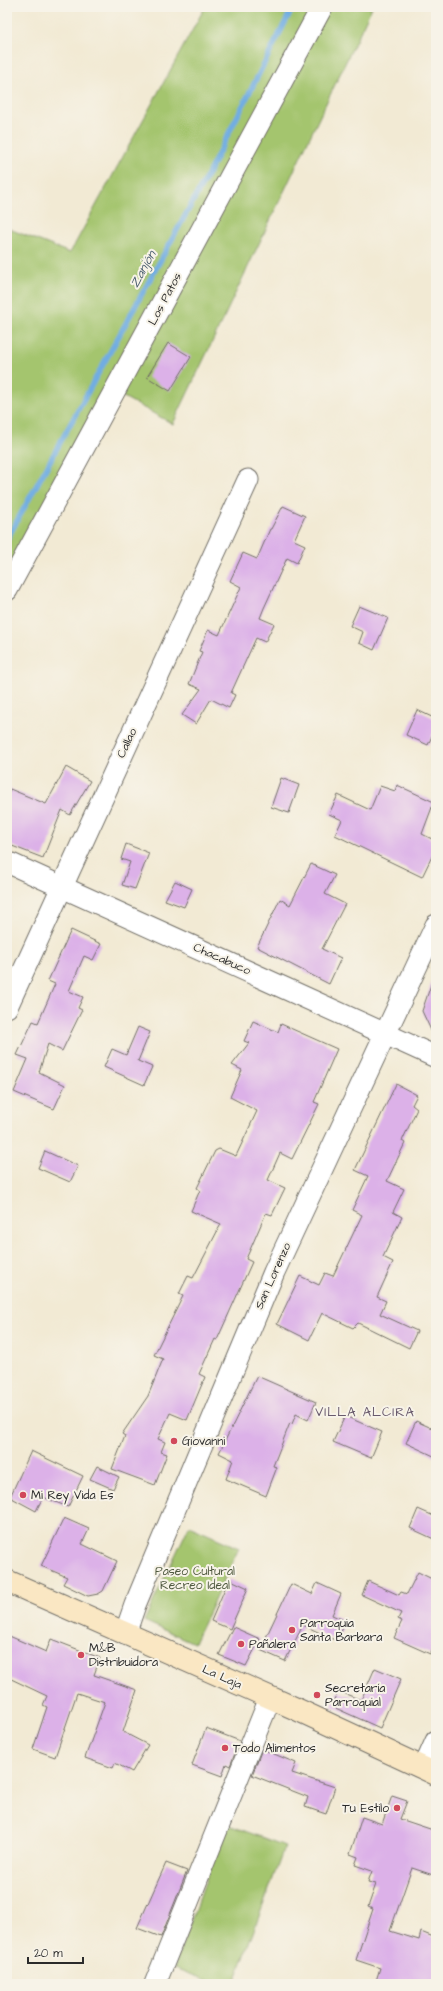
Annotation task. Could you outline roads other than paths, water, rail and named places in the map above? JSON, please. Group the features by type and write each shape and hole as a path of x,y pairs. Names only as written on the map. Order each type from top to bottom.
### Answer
{"main road":[{"name":"La Laja","path":"7,1581 430,1771"}],"street":[{"name":"Los Patos","path":"7,590 322,7"},
{"name":"Callao","path":"7,1007 248,480"},
{"name":"Chacabuco","path":"7,862 436,1057"},
{"name":"San Lorenzo","path":"125,1634 135,1605 274,1272 384,1033 436,925"},
{"path":"155,1984 270,1698"},
{"path":"430,1771 436,1742"}],"waterway":[{"name":"Zanjón","path":"7,539 208,174 293,7"}],"place":[{"name":"Giovanni","path":"174,1441"},
{"name":"Mi Rey Vida Es","path":"23,1495"},
{"name":"Parroquia Santa Barbara","path":"292,1630"},
{"name":"Pañalera","path":"241,1644"},
{"name":"M&B Distribuidora","path":"81,1655"},
{"name":"Secretaría Parroquial","path":"317,1695"},
{"name":"Todo Alimentos","path":"225,1748"},
{"name":"Tu Estilo","path":"397,1808"}],"district":[{"name":"VILLA ALCIRA","path":"365,1412"}],"park label":[{"name":"Paseo Cultural Recreo Ideal","path":"195,1578"}]}
